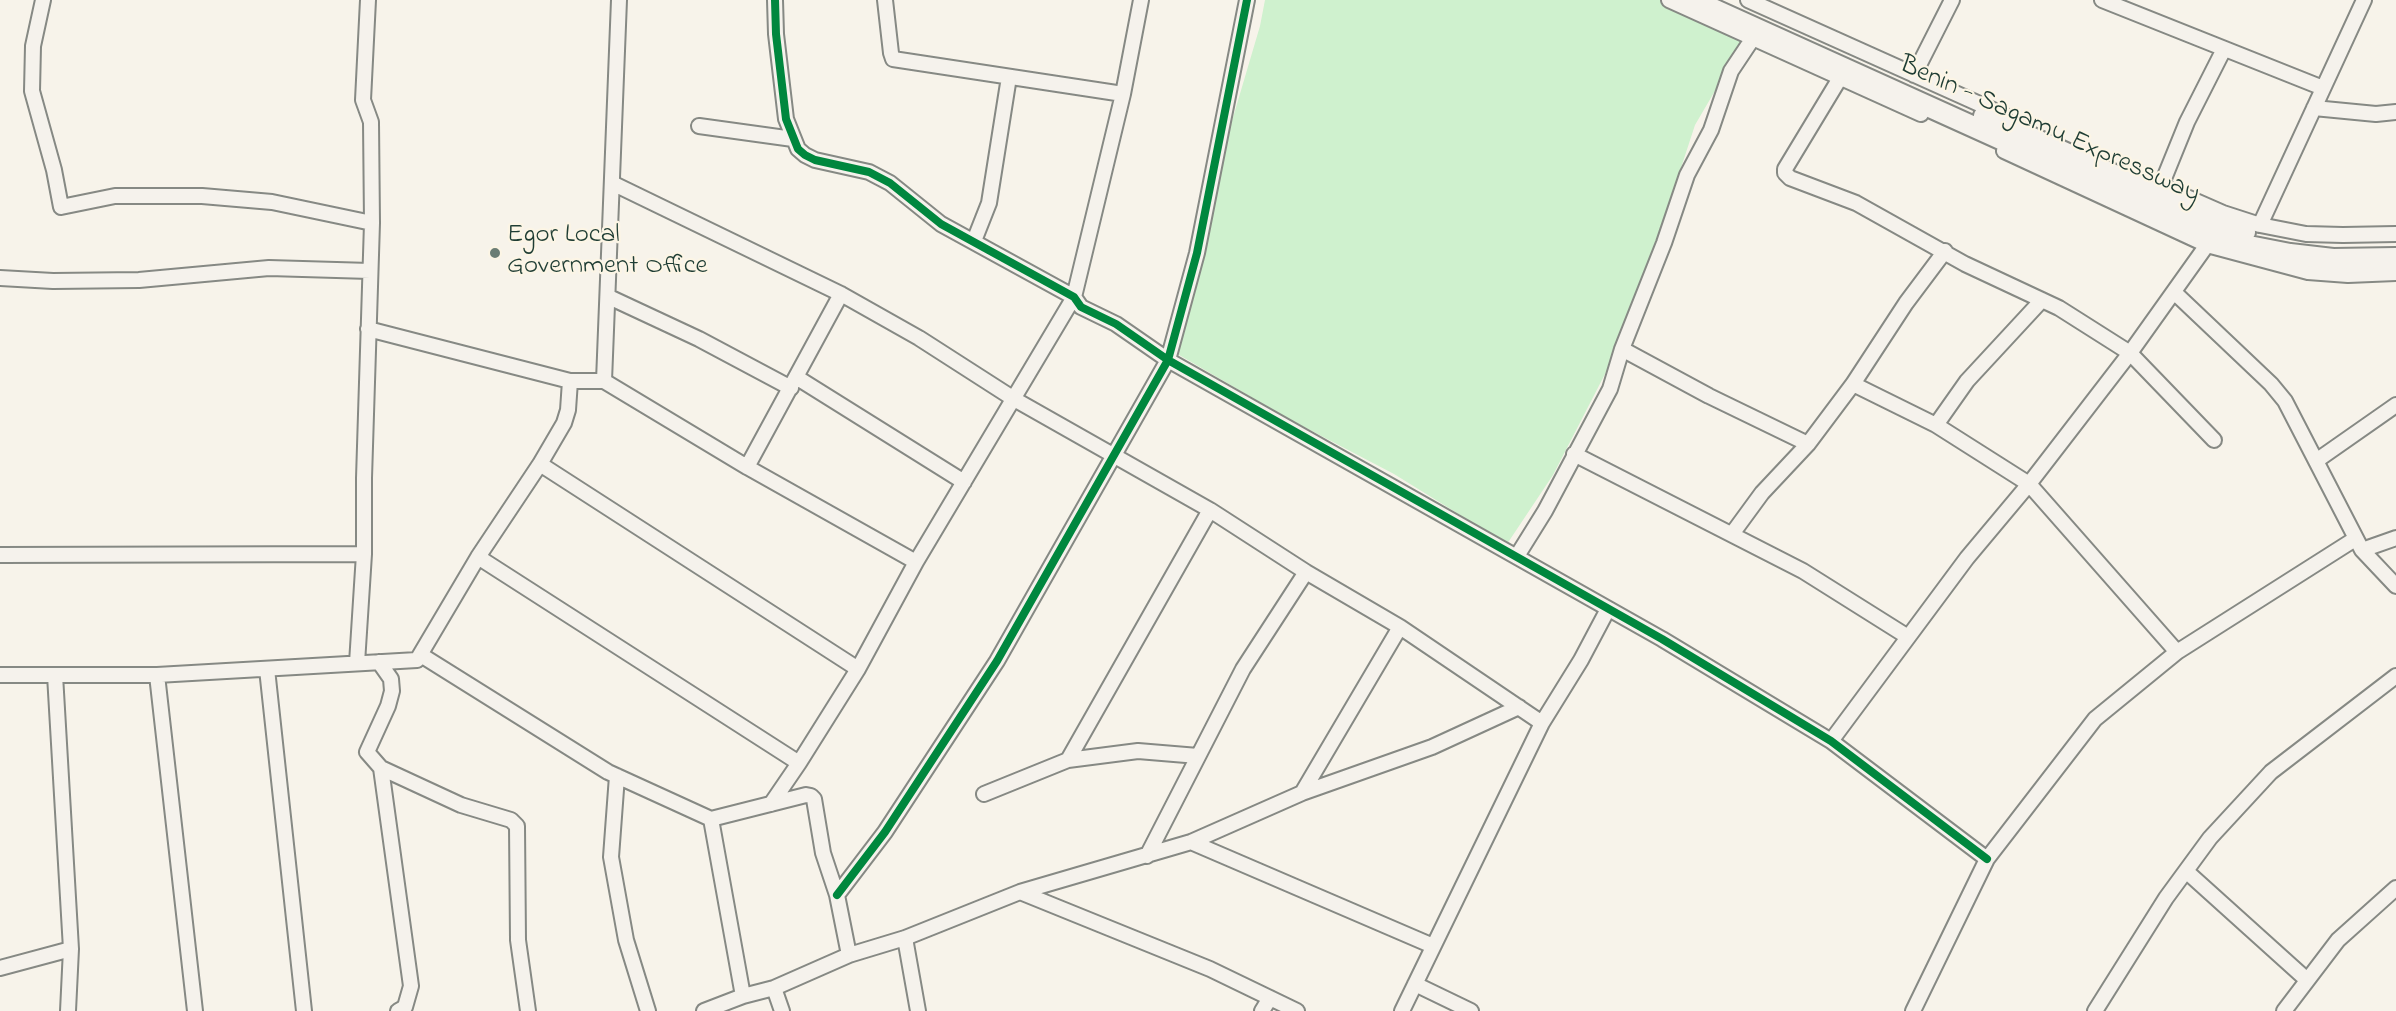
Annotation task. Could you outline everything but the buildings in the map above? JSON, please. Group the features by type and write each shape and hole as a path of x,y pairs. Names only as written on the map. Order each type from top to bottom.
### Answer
{"highway":[{"name":"Benin - Sagamu Expressway","path":"1693,0 2215,236 2290,254 2333,259 2396,258"},
{"path":"1726,0 2239,231 2277,241 2323,247 2396,245"}],"street":[{"path":"43,0 33,46 32,91 54,170 61,207 115,196 202,196 272,202 372,223"},
{"path":"357,663 364,554 372,223 371,122 363,100 368,0"},
{"path":"604,381 619,0"},
{"path":"776,0 776,34 786,119 798,149 815,160 869,172 890,183 941,224 974,240 1074,297 1081,307 1093,315 1116,324 1167,360 1517,556 1831,741 1987,859"},
{"path":"885,0 893,58 1123,94"},
{"path":"771,804 858,669 916,562 1074,297 1123,94 1141,0"},
{"path":"837,895 885,832 997,661 1167,360 1197,252 1247,0"},
{"path":"1669,0 1953,127 2207,245 2308,272 2348,275 2396,273"},
{"path":"1748,0 2223,213 2260,225 2306,234 2343,236 2396,234"},
{"path":"1914,75 1952,0"},
{"path":"2102,0 2323,88"},
{"path":"2260,225 2364,0"},
{"path":"1517,556 1545,511 1610,388 1622,349 1664,243 1687,175 1711,129 1731,71 1753,38"},
{"path":"2161,186 2187,123 2223,49"},
{"path":"974,240 989,203 1009,77"},
{"path":"1840,78 1785,169 1785,173 1790,178 1856,203 1965,264 2059,308 2130,353 2214,440"},
{"path":"2314,108 2376,114 2396,112"},
{"path":"699,126 794,139"},
{"path":"612,183 841,294 920,338 1014,399 1210,510 1306,572 1400,627 1542,723"},
{"path":"1831,741 1967,558 2030,484 2130,353 2207,245"},
{"path":"1732,534 1762,494 1808,444 1853,384 1906,303 1945,251"},
{"path":"0,278 53,281 139,280 269,268 370,272"},
{"path":"2174,292 2271,384 2285,401 2358,545 2396,586"},
{"path":"747,467 841,294"},
{"path":"609,297 794,382 964,482"},
{"path":"1936,425 1967,381 2042,300"},
{"path":"368,329 570,381 604,381 747,467 916,562"},
{"path":"1622,349 1709,396 1808,444"},
{"path":"0,675 157,675 417,660 478,557 540,464 564,423 568,410 570,381"},
{"path":"1853,384 1936,425 2030,484 2177,652"},
{"path":"2316,461 2396,405"},
{"path":"1574,453 1803,571 1908,637"},
{"path":"540,464 858,669"},
{"path":"1068,760 1210,510"},
{"path":"1913,1011 1987,859 2095,719 2177,652 2358,545 2396,538"},
{"path":"0,555 364,554"},
{"path":"478,557 799,763"},
{"path":"1147,856 1243,669 1306,572"},
{"path":"1402,1011 1542,723 1581,660 1608,609"},
{"path":"1302,793 1400,627"},
{"path":"421,655 617,776 711,819 806,795 812,796 823,853 837,895 849,955"},
{"path":"380,662 391,679 392,692 388,706 367,750 381,768 461,806 511,820 517,826 518,940 528,1011"},
{"path":"267,669 304,1011"},
{"path":"55,675 70,950 69,1011"},
{"path":"157,675 195,1011"},
{"path":"2095,1011 2122,967 2210,838 2271,772 2396,676"},
{"path":"704,1011 743,996 774,988 849,955 905,938 1020,892 1191,842 1302,793 1432,747 1519,707"},
{"path":"984,794 1068,760 1138,751 1198,756"},
{"path":"381,768 411,986 405,1007 398,1011"},
{"path":"617,776 610,856 626,940 648,1011"},
{"path":"711,819 743,996"},
{"path":"1191,842 1433,946"},
{"path":"2186,871 2307,980"},
{"path":"2289,1009 2307,980 2338,940 2396,888"},
{"path":"1020,892 1210,969 1297,1011"},
{"path":"905,938 918,1011"},
{"path":"0,968 70,950"},
{"path":"1415,984 1471,1011"},
{"path":"774,988 782,1011"},
{"path":"1262,1011 1270,998"}],"green space":[{"path":"1265,0 1683,0 1750,31 1695,125 1639,296 1605,374 1553,475 1507,544 1394,474 1287,418 1174,352 1206,236 1229,131 1260,26"}],"cycle path":[{"path":"775,0 776,34 786,119 798,149 805,155 815,160 869,172 890,183 941,224 1074,297 1081,307 1116,324 1168,360 1662,639 1831,741 1987,859"},
{"path":"837,895 885,832 997,661 1168,360 1197,253 1247,0"}],"place":[{"name":"Egor Local Government Office","path":"495,253"}]}
